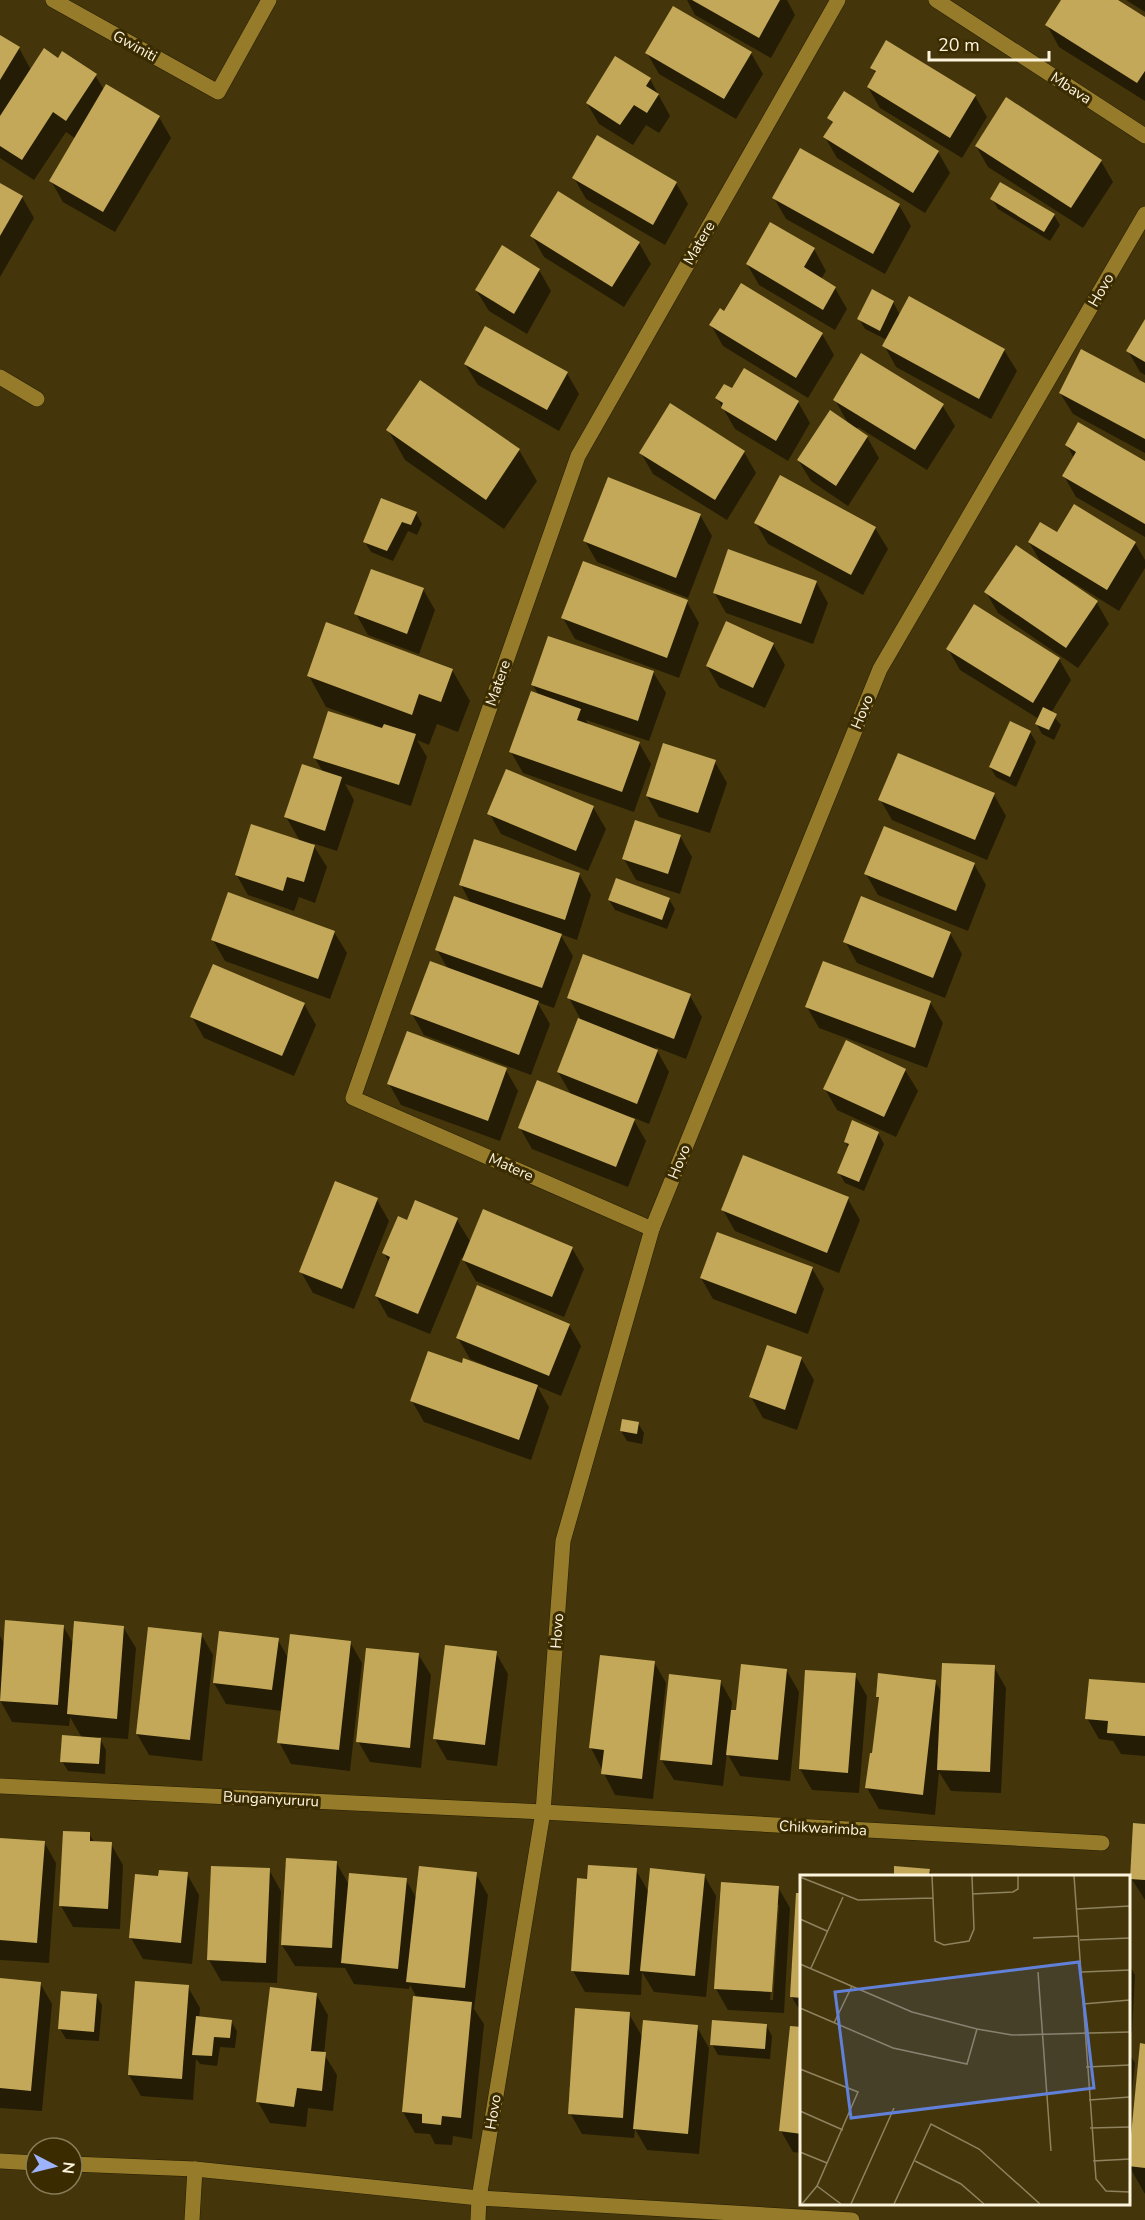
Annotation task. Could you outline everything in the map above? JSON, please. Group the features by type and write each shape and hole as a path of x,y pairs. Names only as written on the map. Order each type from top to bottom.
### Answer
{"street":[{"name":"Gwiniti","path":"52,0 218,92 269,0"},
{"name":"Matere","path":"652,1229 353,1098 578,456 838,0"},
{"name":"Mbava","path":"936,0 1145,136"},
{"name":"Hovo","path":"478,2220 479,2198 543,1812 564,1541 652,1229 880,669 1145,214"},
{"path":"0,377 37,399"},
{"name":"Bunganyururu","path":"0,1786 543,1812"},
{"name":"Chikwarimba","path":"543,1812 1102,1844"},
{"path":"0,2161 24,2162"},
{"path":"84,2164 195,2169 479,2198 762,2217 852,2220"},
{"path":"192,2220 195,2169"}],"building":[{"path":"692,0 780,0 759,38"},
{"path":"1061,0 1118,0 1145,17 1145,71 1137,83 1045,25"},
{"path":"673,6 752,52 724,99 645,53"},
{"path":"0,35 20,47 0,80"},
{"path":"886,40 976,95 950,138 867,87 876,71 870,68"},
{"path":"44,48 58,58 62,51 97,74 66,121 53,112 22,160 0,146 0,116"},
{"path":"615,56 651,78 646,86 659,94 647,113 634,105 620,125 586,103"},
{"path":"106,84 160,116 103,212 49,181"},
{"path":"844,91 939,151 913,193 823,137 833,122 827,118"},
{"path":"1006,97 1102,160 1071,208 975,146"},
{"path":"597,135 677,182 653,225 572,178"},
{"path":"800,148 900,204 873,254 772,198"},
{"path":"1000,182 1055,214 1044,232 990,199"},
{"path":"0,183 23,196 0,236"},
{"path":"558,191 640,242 612,287 530,236"},
{"path":"770,222 815,248 804,267 836,287 823,310 746,264"},
{"path":"502,245 540,269 514,314 475,290"},
{"path":"741,283 823,333 796,378 709,325 720,308 724,311"},
{"path":"872,289 894,301 880,331 857,319"},
{"path":"909,296 1005,349 979,399 882,346"},
{"path":"1145,319 1145,362 1126,351"},
{"path":"485,326 568,372 547,410 464,364"},
{"path":"1081,349 1145,383 1145,439 1059,393"},
{"path":"861,353 944,404 915,450 833,400"},
{"path":"744,368 799,401 776,441 721,408 723,403 715,398 724,384 732,388"},
{"path":"420,380 520,449 486,500 386,430"},
{"path":"670,403 745,451 715,500 639,453"},
{"path":"830,410 868,436 836,486 797,460"},
{"path":"1078,422 1145,461 1145,524 1062,476 1076,452 1065,445"},
{"path":"780,475 876,527 851,575 754,523"},
{"path":"608,477 701,514 676,578 583,541"},
{"path":"381,498 417,512 411,525 402,522 387,551 363,542"},
{"path":"1074,504 1136,542 1107,590 1028,542 1040,522 1057,532"},
{"path":"1016,545 1098,601 1066,648 984,592"},
{"path":"728,549 817,581 801,624 713,593"},
{"path":"583,561 688,600 667,658 561,618"},
{"path":"371,569 424,588 407,634 354,614"},
{"path":"974,604 1060,658 1033,703 946,649"},
{"path":"726,621 774,643 753,688 706,666"},
{"path":"326,622 453,669 441,702 419,694 412,715 307,676"},
{"path":"548,636 654,671 638,721 531,685"},
{"path":"531,691 581,709 577,720 640,742 622,792 509,752"},
{"path":"1043,707 1057,714 1049,730 1035,724"},
{"path":"328,711 382,728 384,724 416,734 399,785 313,758"},
{"path":"1010,721 1031,731 1010,777 989,767"},
{"path":"663,743 716,760 698,813 646,796"},
{"path":"898,753 995,793 975,840 878,800"},
{"path":"302,764 342,777 325,831 284,817"},
{"path":"506,769 594,806 576,851 487,814"},
{"path":"635,820 681,835 668,874 622,859"},
{"path":"251,824 315,845 304,882 287,877 283,891 235,875"},
{"path":"884,826 975,863 956,911 864,874"},
{"path":"474,839 580,873 565,920 459,885"},
{"path":"616,878 670,898 662,920 608,900"},
{"path":"228,892 335,931 318,979 211,940"},
{"path":"454,896 562,934 542,988 435,950"},
{"path":"861,896 951,932 933,978 843,942"},
{"path":"583,954 691,994 674,1039 567,998"},
{"path":"430,961 539,1001 519,1055 410,1014"},
{"path":"823,961 931,1001 915,1048 805,1007"},
{"path":"213,964 305,1003 282,1056 190,1017"},
{"path":"578,1018 658,1050 637,1104 557,1072"},
{"path":"407,1031 507,1068 488,1121 387,1084"},
{"path":"846,1040 906,1069 884,1117 823,1089"},
{"path":"537,1080 635,1119 616,1167 518,1128"},
{"path":"852,1120 879,1132 859,1182 837,1173 849,1144 844,1142"},
{"path":"743,1155 849,1197 827,1253 721,1210"},
{"path":"335,1181 378,1198 342,1289 299,1272"},
{"path":"415,1200 458,1218 418,1314 375,1296 390,1257 382,1253 398,1216 407,1220"},
{"path":"483,1209 573,1247 552,1297 462,1260"},
{"path":"717,1232 813,1267 796,1314 700,1278"},
{"path":"477,1285 570,1324 549,1376 456,1338"},
{"path":"767,1345 802,1357 785,1410 749,1397"},
{"path":"428,1351 462,1363 463,1358 538,1385 519,1440 410,1401"},
{"path":"622,1419 639,1422 637,1434 620,1431"},
{"path":"5,1620 64,1625 58,1705 0,1701"},
{"path":"74,1621 124,1626 117,1719 67,1714"},
{"path":"148,1627 202,1633 190,1740 136,1734"},
{"path":"219,1631 279,1638 272,1690 213,1683"},
{"path":"290,1634 351,1641 339,1750 277,1743"},
{"path":"445,1645 497,1651 485,1745 433,1739"},
{"path":"366,1648 419,1653 410,1748 356,1742"},
{"path":"600,1655 655,1661 642,1779 601,1774 604,1750 589,1748"},
{"path":"942,1663 995,1665 990,1772 937,1770"},
{"path":"741,1664 787,1669 778,1760 726,1755 731,1710 736,1710"},
{"path":"805,1670 856,1673 848,1773 799,1769"},
{"path":"878,1673 936,1680 923,1795 865,1788 879,1697 876,1697"},
{"path":"669,1674 721,1680 712,1765 660,1760"},
{"path":"1089,1679 1145,1683 1145,1736 1107,1733 1108,1721 1085,1719"},
{"path":"62,1735 101,1738 99,1764 60,1762"},
{"path":"1133,1823 1145,1824 1145,1880 1130,1879"},
{"path":"63,1831 90,1832 90,1841 112,1842 108,1909 59,1906"},
{"path":"0,1838 45,1841 37,1943 0,1940"},
{"path":"286,1858 337,1861 332,1948 281,1945"},
{"path":"588,1865 637,1868 629,1975 571,1971 577,1878 587,1879"},
{"path":"211,1866 270,1868 266,1963 207,1960"},
{"path":"419,1866 477,1872 465,1988 406,1982"},
{"path":"894,1866 930,1869 929,1875 894,1875"},
{"path":"650,1868 705,1874 695,1976 640,1971"},
{"path":"159,1870 188,1872 181,1943 129,1938 135,1874 158,1876"},
{"path":"349,1873 407,1878 398,1969 341,1963"},
{"path":"721,1882 779,1886 772,1992 714,1989"},
{"path":"796,1893 800,1893 800,1998 790,1997"},
{"path":"0,1978 41,1982 31,2091 0,2088"},
{"path":"135,1981 189,1985 182,2079 128,2075"},
{"path":"270,1987 317,1993 311,2051 326,2052 322,2091 297,2088 294,2107 256,2102"},
{"path":"61,1991 97,1994 94,2032 58,2029"},
{"path":"413,1996 472,2002 461,2118 442,2116 441,2125 422,2123 422,2114 402,2112"},
{"path":"575,2008 630,2012 623,2118 568,2114"},
{"path":"196,2016 232,2020 230,2038 214,2037 212,2056 192,2055"},
{"path":"643,2020 698,2025 688,2134 633,2129"},
{"path":"712,2020 767,2024 765,2049 710,2045"},
{"path":"790,2026 800,2027 800,2134 779,2131"},
{"path":"1140,2043 1145,2044 1145,2168 1130,2166"}]}
